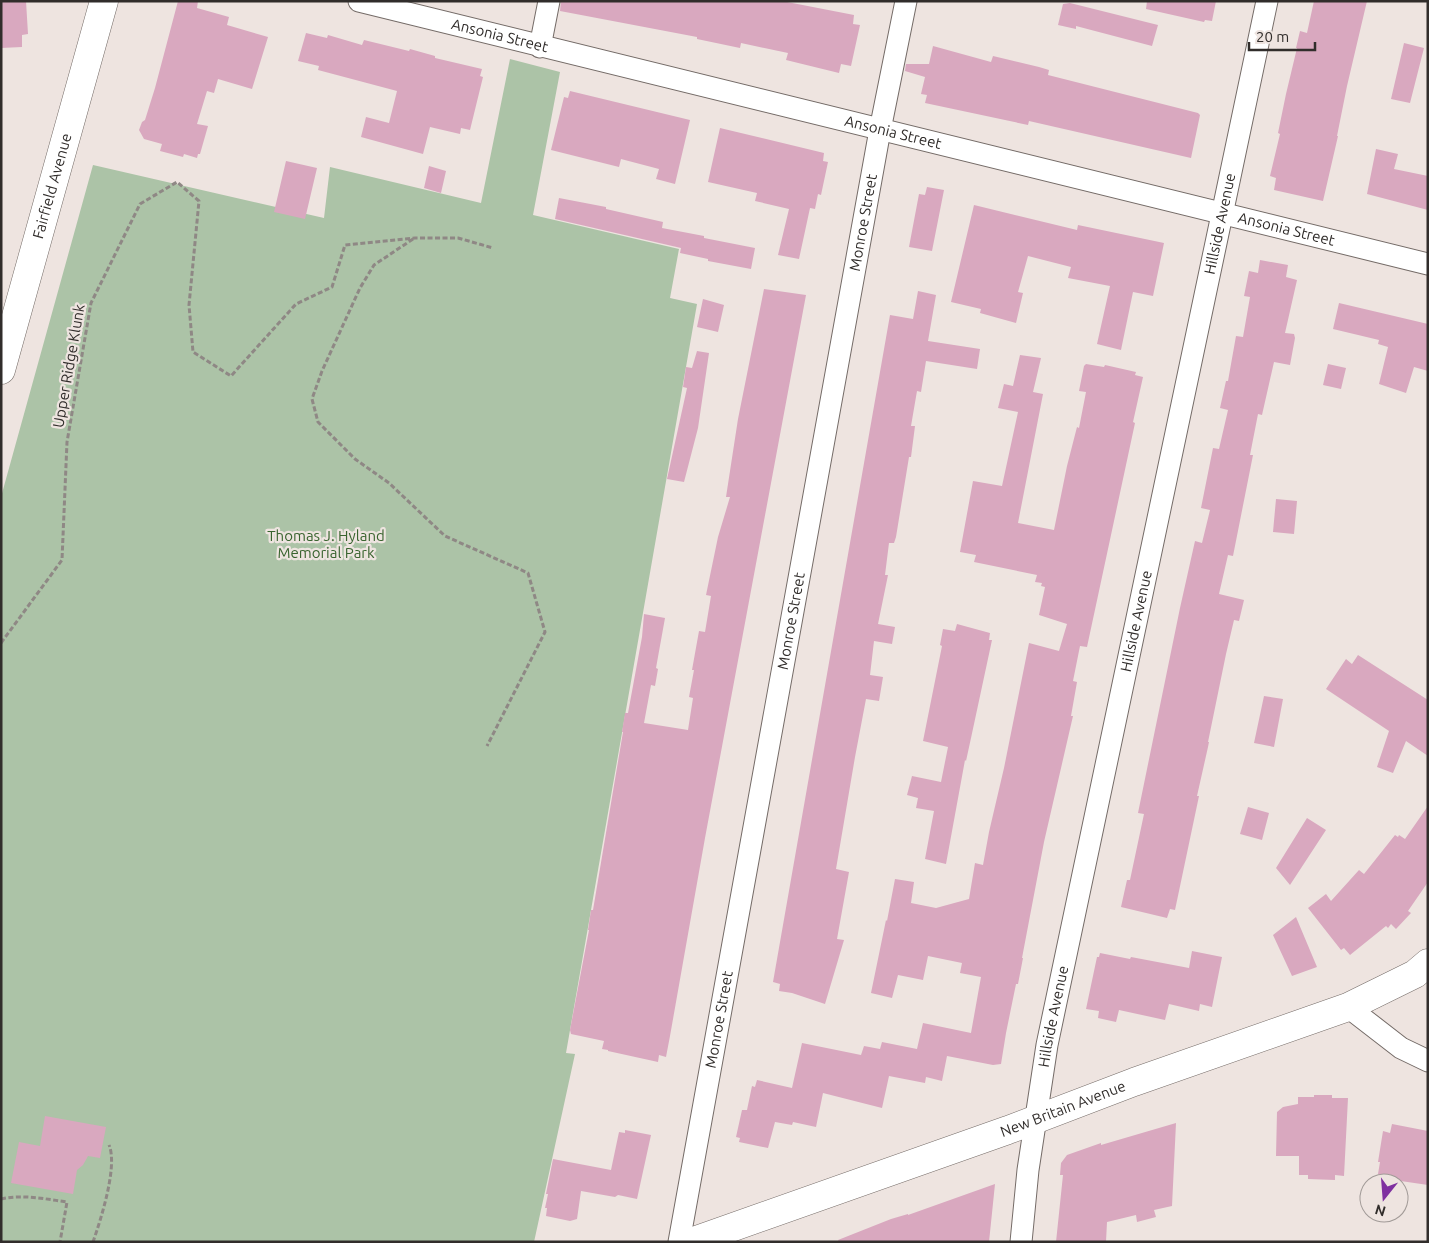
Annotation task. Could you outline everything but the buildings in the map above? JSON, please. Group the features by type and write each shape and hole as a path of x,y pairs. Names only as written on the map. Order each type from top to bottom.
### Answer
{"main road":[{"name":"Fairfield Avenue","path":"1,370 6,339 104,1"},
{"name":"New Britain Avenue","path":"691,1242 1035,1121 1134,1082 1348,1007 1414,974 1428,963"}],"street":[{"name":"Ansonia Street","path":"359,1 1428,264"},
{"path":"540,47 550,1"},
{"name":"Monroe Street","path":"679,1242 880,130 906,1"},
{"name":"Hillside Avenue","path":"1020,1242 1035,1121 1049,1035 1267,1"},
{"path":"1348,1007 1401,1048 1428,1061"}],"path":[{"name":"Upper Ridge Klunk","path":"1,643 62,560 67,442 91,303 140,204 177,182 199,201 189,304 193,352 231,376 296,304 332,287 345,245 415,238 458,238 493,248"},
{"path":"415,238 374,264 360,288 322,371 312,399 318,422 356,459 389,483 445,536 528,574 545,632 487,746"},
{"path":"93,1242 113,1166 112,1152 109,1145"},
{"path":"1,1199 35,1197 67,1202 60,1242"}],"green space":[{"name":"Thomas J. Hyland Memorial Park","path":"510,59 560,72 533,215 679,249 670,298 697,304 566,1053 575,1054 534,1242 1,1242 1,497 93,165 324,218 330,167 481,203"}]}
